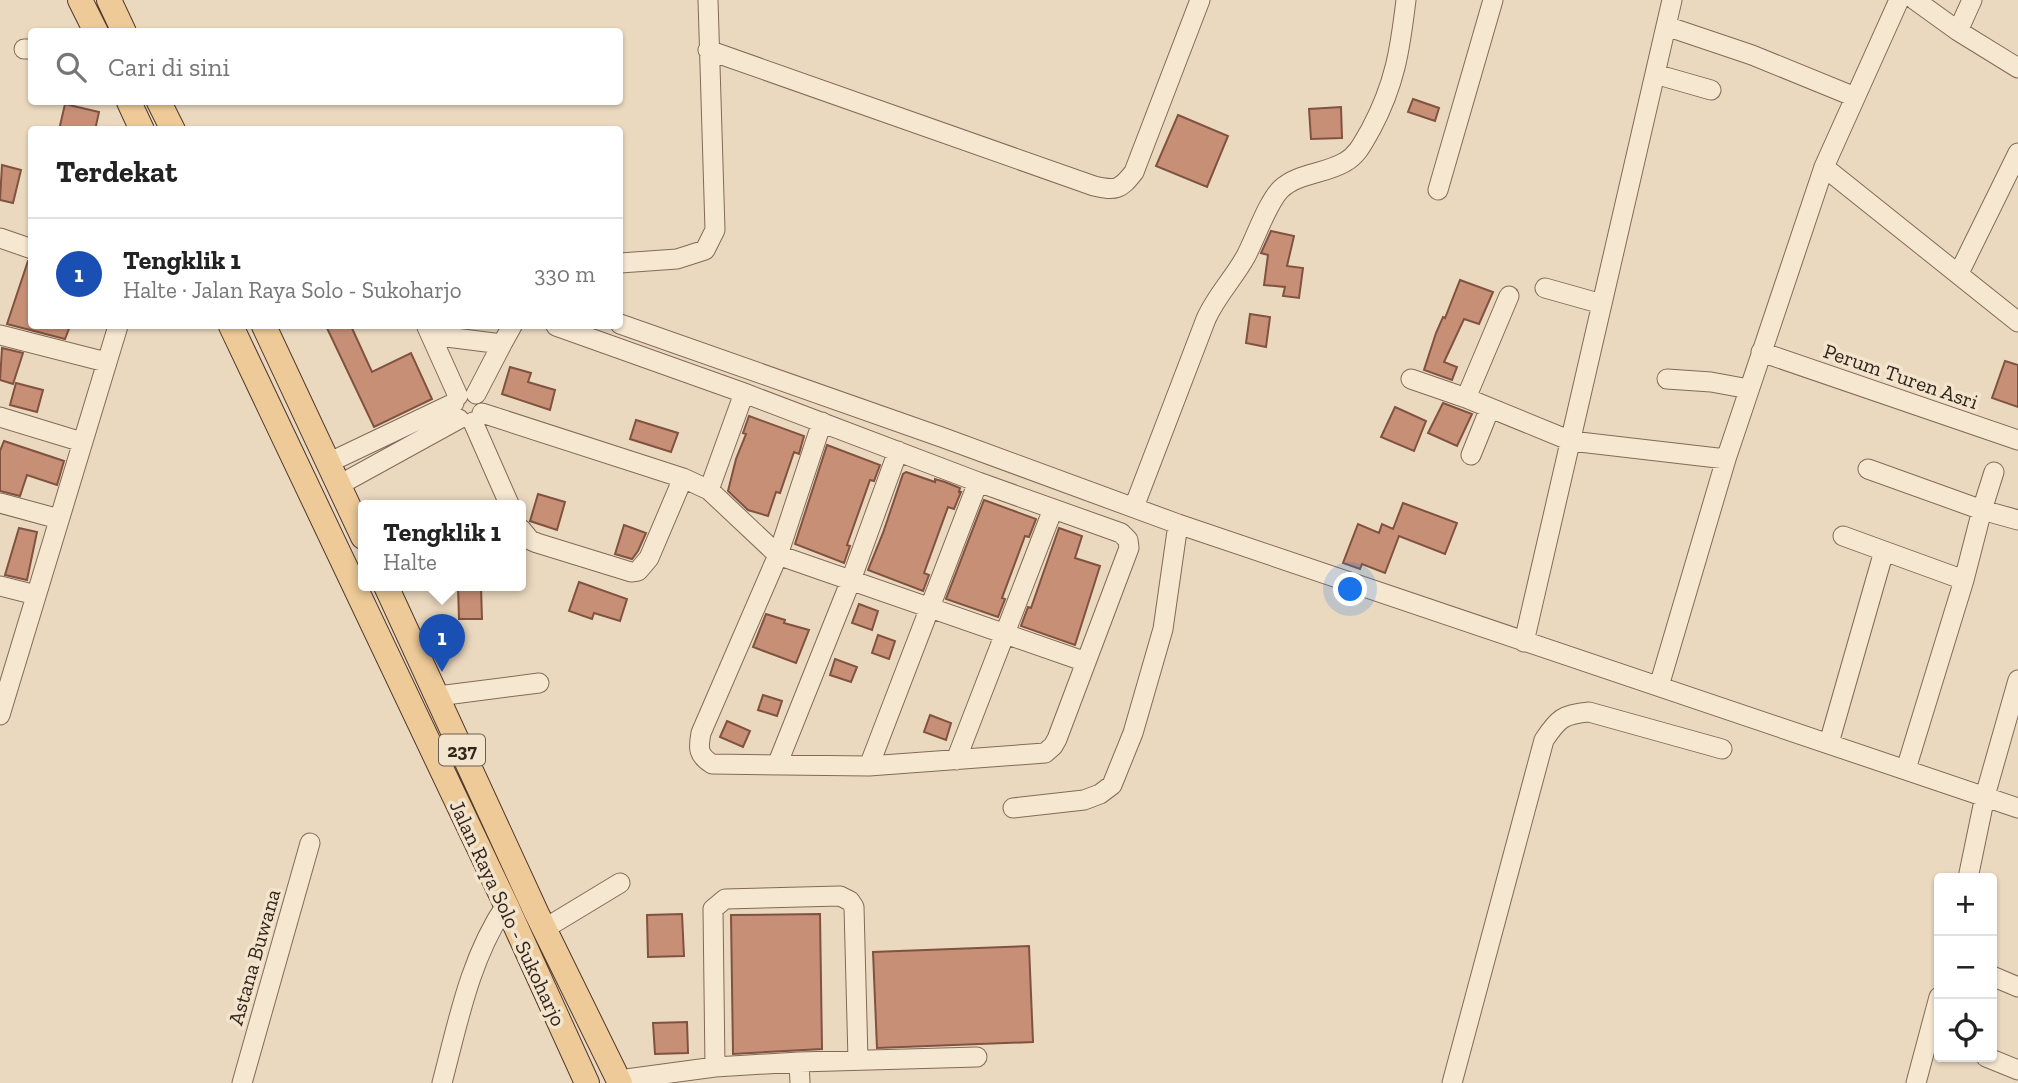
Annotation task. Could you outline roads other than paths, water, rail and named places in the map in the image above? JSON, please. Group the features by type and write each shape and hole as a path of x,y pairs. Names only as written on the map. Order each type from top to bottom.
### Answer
{"main road":[{"path":"80,0 94,28"},
{"path":"109,0 122,28"},
{"path":"130,105 140,126"},
{"path":"160,105 171,126"},
{"name":"Jalan Raya Solo - Sukoharjo","path":"231,329 358,583"},
{"path":"265,329 358,526"},
{"name":"Jalan Raya Solo - Sukoharjo","path":"362,591 526,920 617,1082"},
{"name":"Jalan Raya Solo - Sukoharjo","path":"388,591 438,696 587,1083"}],"street":[{"path":"623,263 677,259 705,250 715,230 708,0"},
{"path":"708,50 1094,186 1112,190 1124,184 1134,172 1200,0"},
{"path":"1133,507 1206,319 1245,259 1276,194 1294,180 1348,160 1368,134 1386,100 1395,73 1406,0"},
{"path":"1438,190 1493,0"},
{"path":"1524,642 1672,0"},
{"path":"1659,685 1749,389 1765,353 1824,167 1899,0"},
{"path":"1915,0 1958,31 2018,68"},
{"path":"1958,31 1972,0"},
{"path":"1666,26 1752,55 1855,97"},
{"path":"1656,74 1711,90"},
{"path":"1959,273 2018,153"},
{"path":"1824,167 2018,323"},
{"path":"0,239 28,249"},
{"path":"1545,288 1602,304"},
{"path":"1466,398 1509,296"},
{"path":"623,325 1178,524 2018,808"},
{"path":"0,715 5,679 36,595 117,329"},
{"path":"334,474 467,408 510,329"},
{"path":"564,329 744,393 1121,533 1129,548 1057,739 1050,750 1041,755 869,766 712,764 703,758 698,749 701,733 778,555 822,422"},
{"path":"428,330 502,344"},
{"path":"428,330 467,408 507,500"},
{"path":"0,335 106,362"},
{"name":"Perum Turen Asri","path":"1765,353 2018,440"},
{"path":"1411,379 1466,398 1571,442 1727,459"},
{"path":"1668,379 1711,382 1749,389"},
{"path":"709,490 744,393"},
{"path":"467,408 683,478 709,490 778,555 1086,662"},
{"path":"1471,455 1490,408"},
{"path":"0,417 82,442"},
{"path":"778,765 898,452"},
{"path":"1868,469 1982,510 2018,520"},
{"path":"1906,769 1994,472"},
{"path":"526,535 537,543 631,572 638,571 649,558 683,478"},
{"path":"869,766 978,482"},
{"path":"0,503 59,519"},
{"path":"956,760 1054,509"},
{"path":"1013,808 1084,800 1100,794 1112,785 1133,733 1163,629 1178,524"},
{"path":"1843,536 1964,580"},
{"path":"1829,743 1884,551"},
{"path":"0,586 36,595"},
{"path":"1969,873 1985,796 2018,680"},
{"path":"438,696 539,683"},
{"path":"1451,1083 1544,740 1556,722 1570,713 1589,712 1722,750"},
{"name":"Astana Buwana","path":"242,1083 310,843"},
{"path":"442,1083 459,1016 491,928 526,920 620,883"},
{"path":"715,1068 713,909 725,899 840,896 850,901 854,907 858,1060"},
{"path":"1997,978 2018,987"},
{"path":"1916,1083 1934,1035"},
{"path":"617,1082 715,1068 799,1062 977,1057"},
{"path":"1997,1061 2018,1070"},
{"path":"799,1062 800,1083"}],"place":[{"name":"Tengklik 1","path":"442,672"}]}
